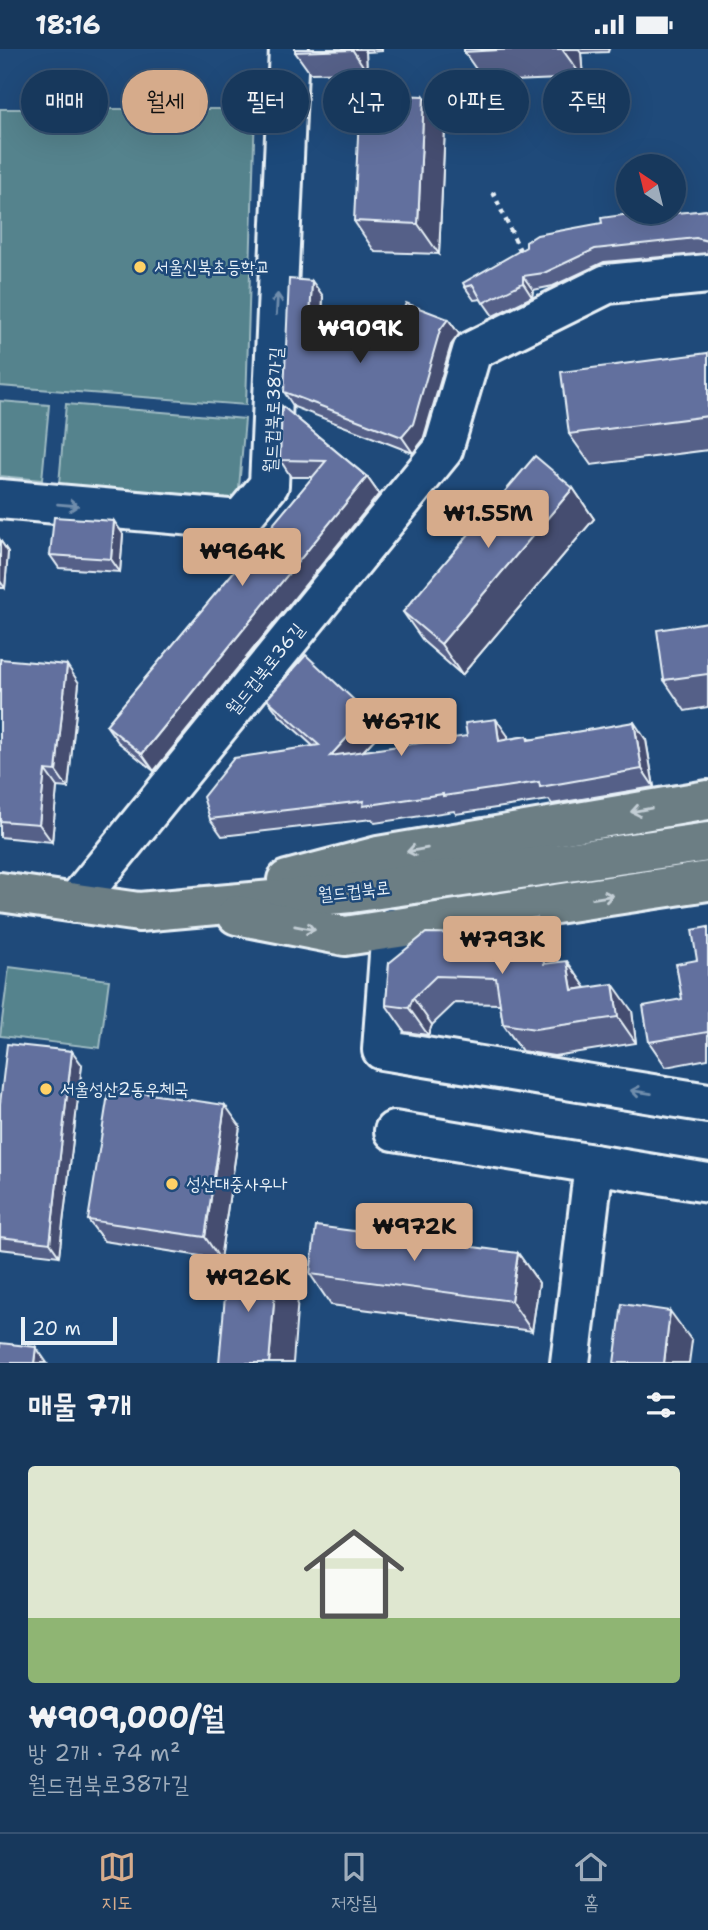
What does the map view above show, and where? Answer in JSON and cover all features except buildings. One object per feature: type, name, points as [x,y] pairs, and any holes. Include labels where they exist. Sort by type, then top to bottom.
[{"type":"main road","points":[[190,905],[378,856],[708,800]]},
{"type":"main road","name":"월드컵북로","points":[[0,892],[139,912],[190,905],[351,893],[708,842]]},
{"type":"main road","points":[[190,905],[345,936],[708,881]]},
{"type":"street","name":"월드컵북로38가길","points":[[0,499],[240,520],[269,485],[289,49]]},
{"type":"street","name":"월드컵북로36길","points":[[75,903],[443,450],[472,351],[607,284],[708,274]]},
{"type":"street","points":[[391,928],[382,1050],[708,1104]]},
{"type":"street","points":[[394,1131],[708,1183]]},
{"type":"street","points":[[570,1363],[594,1164]]},
{"type":"path","points":[[493,192],[527,264]]},
{"type":"green space","points":[[0,109],[21,109],[21,133],[108,133],[108,109],[122,109],[122,133],[208,133],[208,109],[222,109],[222,133],[254,133],[246,405],[0,386]]},
{"type":"green space","points":[[0,401],[49,405],[42,480],[0,476]]},
{"type":"green space","points":[[66,404],[245,419],[238,499],[59,484]]},
{"type":"green space","points":[[9,967],[109,980],[100,1048],[0,1036]]},
{"type":"place","name":"서울신북초등학교","points":[[140,267]]},
{"type":"place","name":"서울성산2동우체국","points":[[46,1089]]},
{"type":"place","name":"성산대중사우나","points":[[172,1184]]}]
